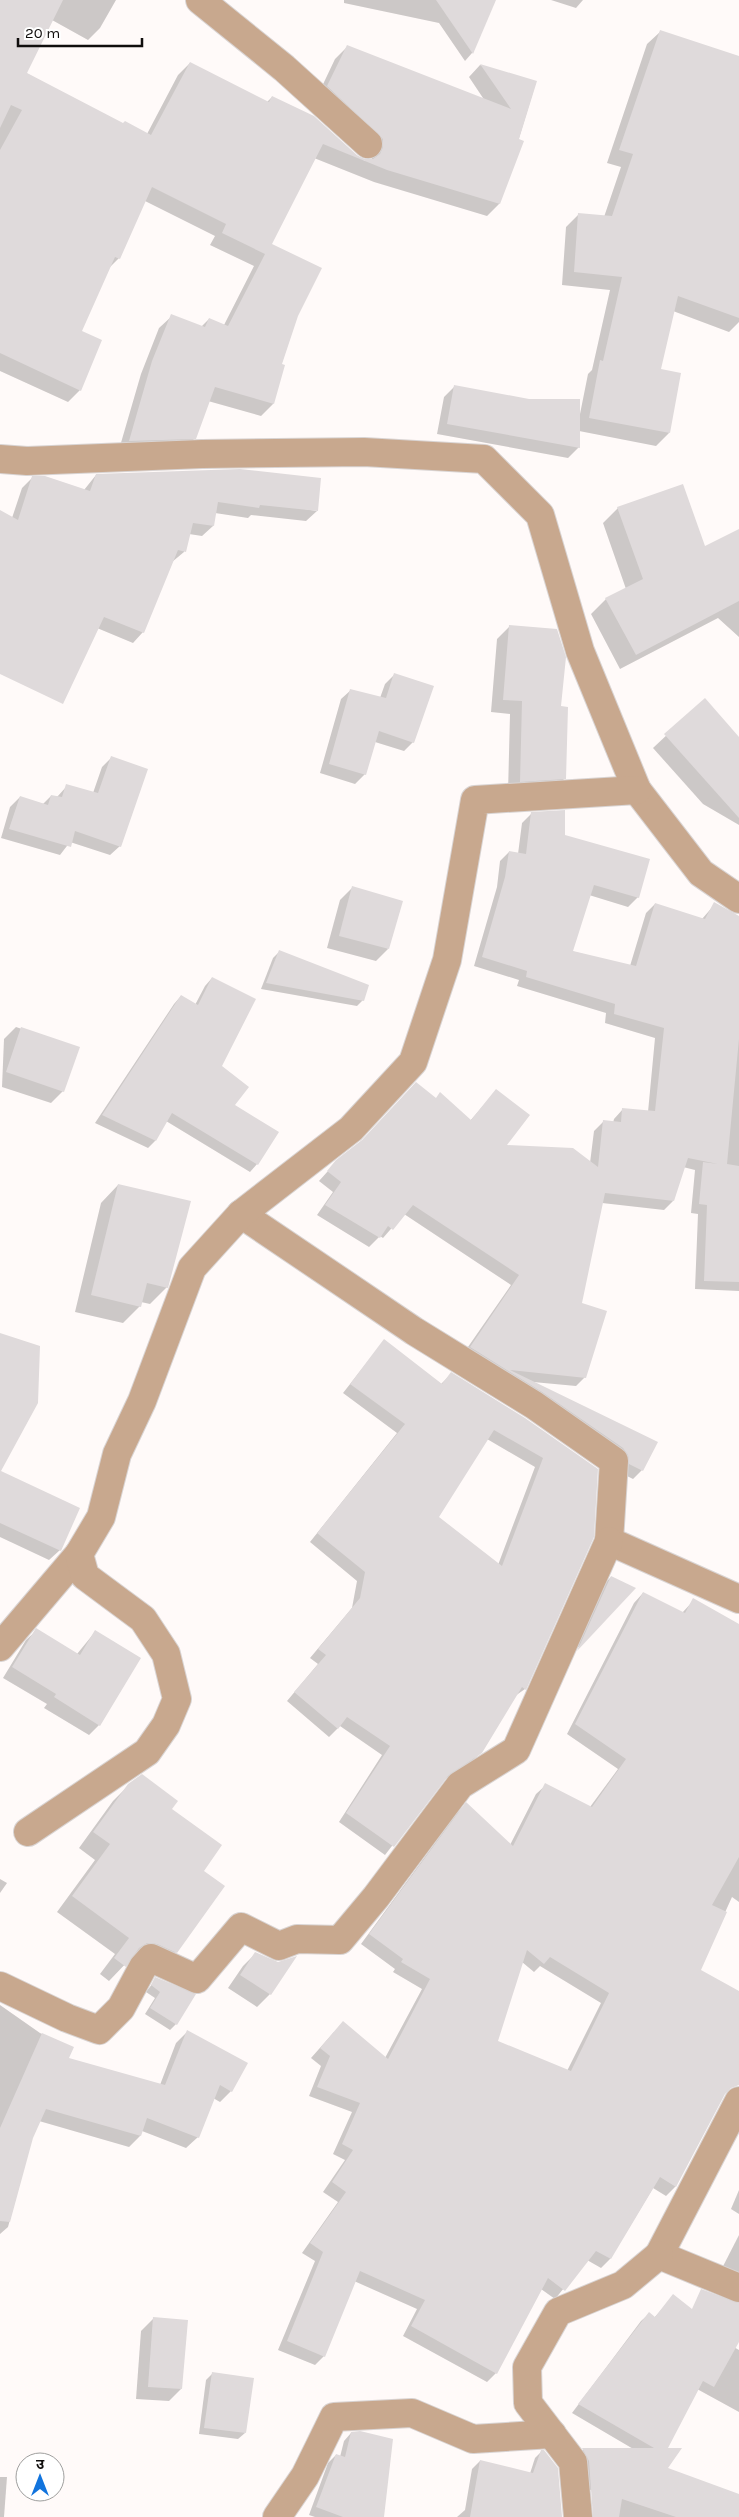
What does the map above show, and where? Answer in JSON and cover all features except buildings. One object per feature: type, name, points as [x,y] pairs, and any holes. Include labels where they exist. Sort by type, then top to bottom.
[{"type":"street","points":[[200,0],[284,68],[368,144]]},
{"type":"street","points":[[0,459],[27,461],[202,454],[364,452],[484,459],[540,515],[580,651],[637,790],[701,873],[739,899]]},
{"type":"street","points":[[0,1647],[79,1554],[101,1517],[117,1454],[142,1401],[192,1268],[241,1214],[352,1129],[413,1062],[447,960],[475,800],[637,790]]},
{"type":"street","points":[[0,1986],[67,2018],[99,2030],[121,2008],[143,1967],[151,1958],[197,1980],[241,1927],[279,1946],[297,1939],[340,1940],[376,1897],[460,1785],[516,1750],[610,1541],[614,1461],[534,1405],[414,1331],[241,1214]]},
{"type":"street","points":[[610,1541],[739,1599]]},
{"type":"street","points":[[28,1832],[147,1752],[166,1725],[177,1699],[166,1654],[143,1619],[85,1576],[79,1554]]},
{"type":"street","points":[[578,2517],[573,2462],[528,2403],[527,2367],[558,2312],[622,2285],[659,2255],[739,2101]]},
{"type":"street","points":[[659,2255],[739,2288]]},
{"type":"street","points":[[277,2517],[306,2476],[334,2417],[412,2413],[473,2439],[552,2434]]}]
